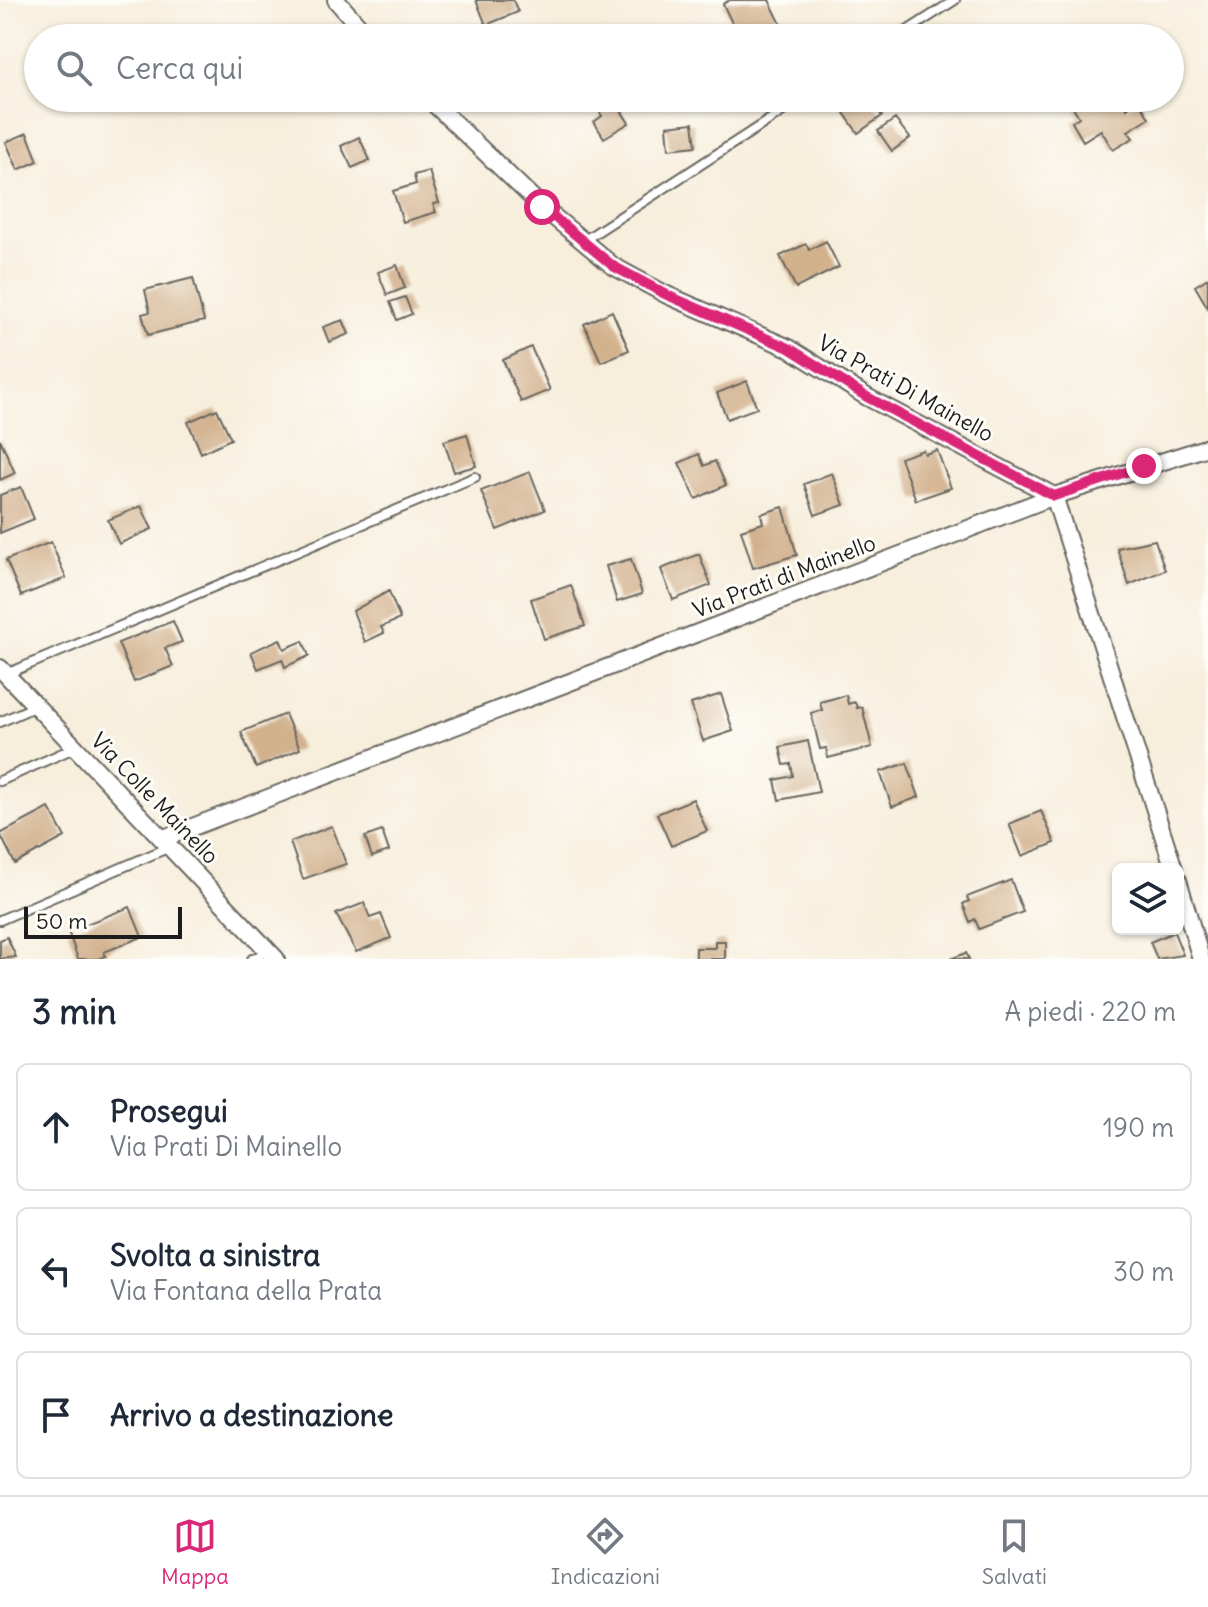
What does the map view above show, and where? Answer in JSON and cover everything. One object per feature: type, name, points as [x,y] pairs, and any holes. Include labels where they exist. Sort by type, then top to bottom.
[{"type":"street","points":[[336,0],[357,24]]},
{"type":"street","name":"Via Prati Di Mainello","points":[[443,112],[542,207],[613,266],[667,295],[789,348],[867,397],[1054,496]]},
{"type":"street","name":"Via Prati di Mainello","points":[[168,842],[1054,496],[1208,447]]},
{"type":"street","points":[[1054,496],[1172,863]]},
{"type":"street","name":"Via Colle Mainello","points":[[2,673],[168,842],[273,955]]},
{"type":"street","points":[[1184,901],[1201,959]]},
{"type":"lane","points":[[918,24],[955,0]]},
{"type":"lane","points":[[583,241],[781,112]]},
{"type":"lane","points":[[2,673],[475,477]]},
{"type":"lane","points":[[0,722],[36,706]]},
{"type":"lane","points":[[0,781],[76,747]]},
{"type":"lane","points":[[0,920],[168,842]]},
{"type":"lane","points":[[252,959],[273,955]]},
{"type":"building","points":[[476,0],[513,0],[518,12],[486,24]]},
{"type":"building","points":[[730,0],[769,0],[781,24],[732,24],[723,4]]},
{"type":"building","points":[[600,112],[622,112],[629,123],[604,138],[594,122],[602,116]]},
{"type":"building","points":[[843,112],[879,112],[882,116],[858,133]]},
{"type":"building","points":[[1076,112],[1145,112],[1149,118],[1128,131],[1133,138],[1113,150],[1101,130],[1083,141],[1072,122],[1079,117]]},
{"type":"building","points":[[895,119],[910,138],[892,151],[878,131]]},
{"type":"building","points":[[693,123],[696,146],[669,149],[667,126]]},
{"type":"building","points":[[27,133],[38,161],[18,170],[6,142]]},
{"type":"building","points":[[359,137],[370,160],[352,168],[341,146]]},
{"type":"building","points":[[429,171],[439,203],[433,204],[436,212],[403,222],[393,191],[416,184],[414,175]]},
{"type":"building","points":[[826,241],[839,267],[796,288],[780,256],[806,244],[809,250]]},
{"type":"building","points":[[397,265],[405,288],[387,295],[378,272]]},
{"type":"building","points":[[193,278],[204,321],[148,335],[142,314],[150,312],[145,290]]},
{"type":"building","points":[[1208,278],[1208,308],[1195,286]]},
{"type":"building","points":[[405,297],[412,314],[397,320],[390,302]]},
{"type":"building","points":[[612,311],[629,350],[601,362],[584,324]]},
{"type":"building","points":[[343,320],[349,334],[329,342],[323,327]]},
{"type":"building","points":[[531,347],[550,390],[521,402],[503,360]]},
{"type":"building","points":[[747,381],[757,408],[727,419],[717,393]]},
{"type":"building","points":[[217,409],[231,439],[201,453],[188,422]]},
{"type":"building","points":[[467,434],[476,466],[454,472],[444,441]]},
{"type":"building","points":[[0,439],[15,473],[0,480]]},
{"type":"building","points":[[923,450],[925,454],[937,450],[951,488],[916,500],[900,458]]},
{"type":"building","points":[[699,454],[704,466],[715,461],[726,485],[696,499],[679,463]]},
{"type":"building","points":[[530,472],[545,510],[497,530],[481,491]]},
{"type":"building","points":[[832,473],[844,505],[815,515],[804,484]]},
{"type":"building","points":[[21,487],[34,519],[0,533],[0,495]]},
{"type":"building","points":[[141,506],[152,529],[119,544],[108,520]]},
{"type":"building","points":[[783,507],[797,555],[753,568],[741,530],[763,523],[761,514]]},
{"type":"building","points":[[1155,540],[1165,570],[1129,585],[1117,548]]},
{"type":"building","points":[[51,542],[66,578],[21,596],[6,560]]},
{"type":"building","points":[[699,554],[711,585],[673,600],[661,569]]},
{"type":"building","points":[[631,559],[642,594],[617,602],[606,566]]},
{"type":"building","points":[[571,585],[585,626],[544,639],[531,599]]},
{"type":"building","points":[[389,591],[400,619],[381,627],[384,633],[365,642],[353,611]]},
{"type":"building","points":[[173,621],[182,642],[165,648],[173,666],[134,682],[118,643]]},
{"type":"building","points":[[280,639],[284,649],[303,641],[309,656],[285,667],[282,659],[258,669],[251,652]]},
{"type":"building","points":[[721,694],[733,731],[703,741],[691,704]]},
{"type":"building","points":[[846,695],[848,704],[855,702],[857,708],[862,707],[872,747],[828,758],[826,748],[820,749],[811,713],[822,710],[820,702]]},
{"type":"building","points":[[285,714],[300,749],[256,768],[241,732]]},
{"type":"building","points":[[808,741],[819,792],[779,800],[775,780],[793,776],[791,764],[784,765],[780,747]]},
{"type":"building","points":[[907,763],[919,797],[892,807],[880,772]]},
{"type":"building","points":[[693,799],[707,831],[671,846],[657,814]]},
{"type":"building","points":[[49,808],[65,837],[15,864],[0,834]]},
{"type":"building","points":[[1041,811],[1055,843],[1022,856],[1009,824]]},
{"type":"building","points":[[332,826],[346,864],[303,879],[290,842]]},
{"type":"building","points":[[382,831],[389,851],[372,857],[365,837]]},
{"type":"building","points":[[1011,880],[1023,912],[979,929],[975,919],[970,922],[963,904],[969,901],[967,897]]},
{"type":"building","points":[[364,903],[370,918],[381,914],[391,938],[356,952],[336,914]]},
{"type":"building","points":[[130,907],[142,937],[104,952],[106,956],[98,959],[78,959],[68,931]]},
{"type":"building","points":[[1175,935],[1183,955],[1157,959],[1150,942]]},
{"type":"building","points":[[7,937],[16,957],[0,959],[0,940]]},
{"type":"building","points":[[715,941],[725,941],[725,959],[696,959],[696,948],[715,948]]},
{"type":"building","points":[[966,953],[969,959],[950,959]]},
{"type":"route","points":[[542,207],[613,266],[667,295],[726,318],[789,348],[867,397],[986,457],[1054,496],[1144,466]]}]
